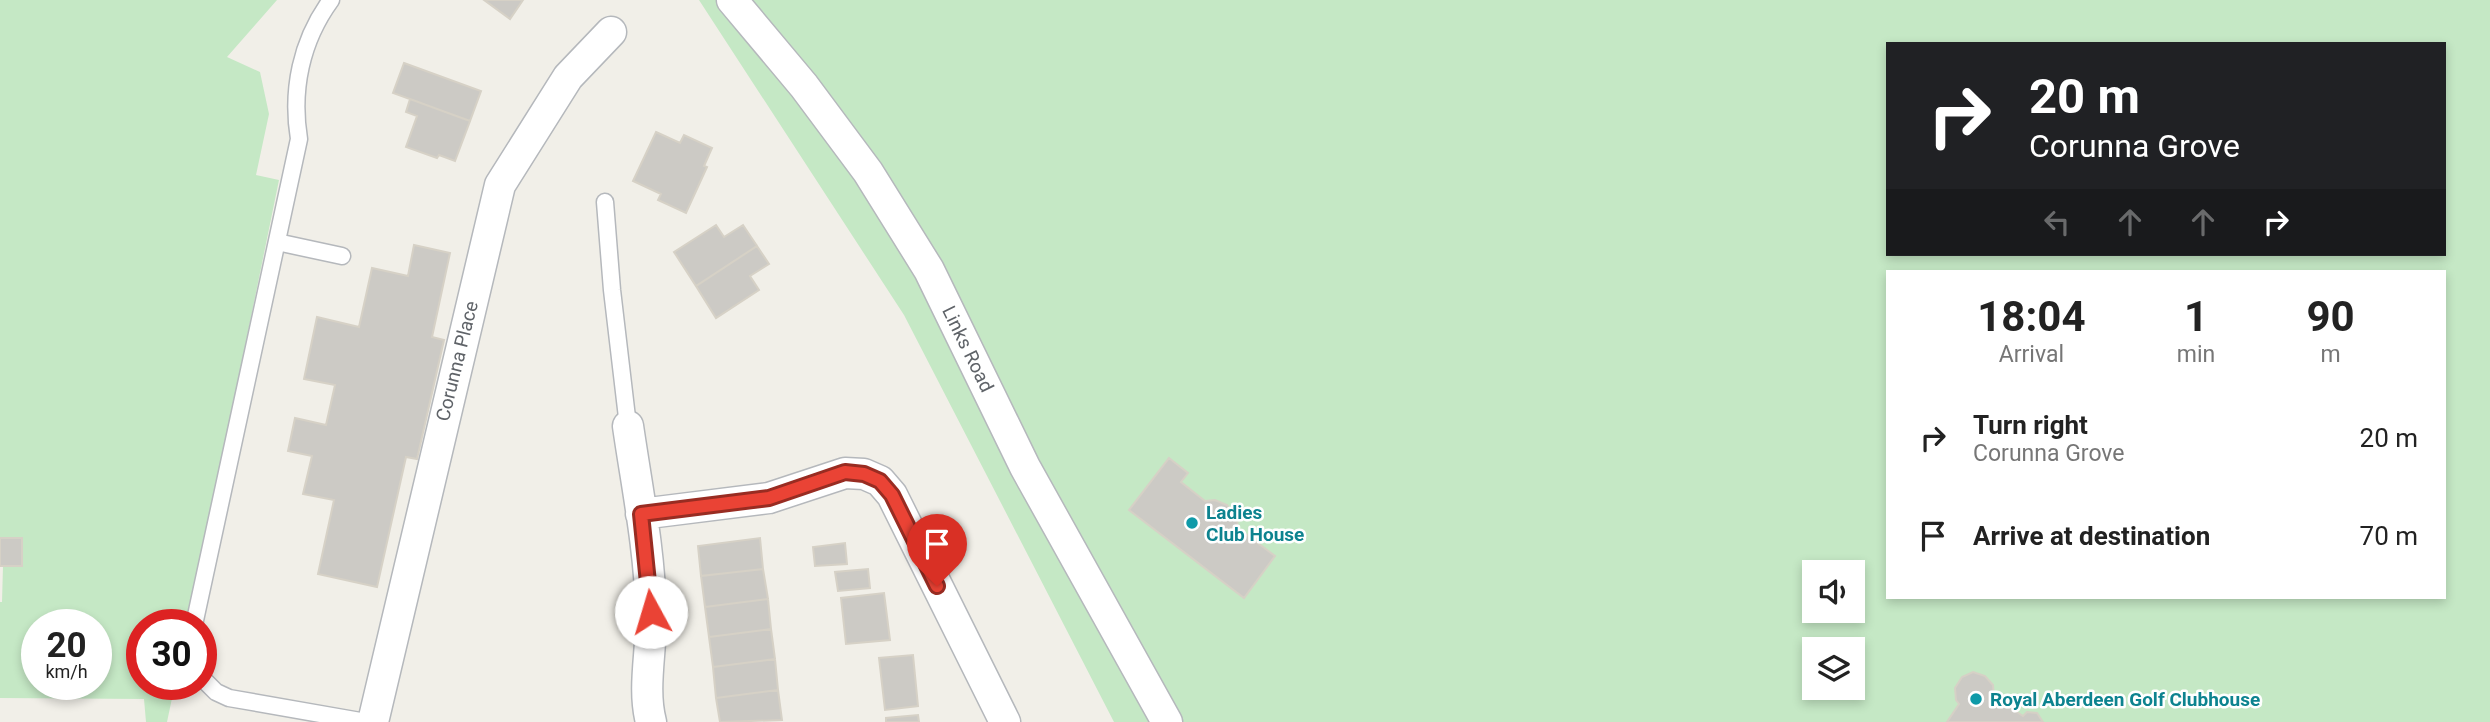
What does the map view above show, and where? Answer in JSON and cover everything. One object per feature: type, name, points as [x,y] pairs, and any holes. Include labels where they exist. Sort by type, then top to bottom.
[{"type":"street","name":"Links Road","points":[[732,0],[804,86],[868,172],[929,270],[1026,467],[1167,722]]},
{"type":"street","name":"Corunna Place","points":[[373,722],[500,185],[568,77],[611,32]]},
{"type":"street","points":[[628,426],[641,514],[651,612],[651,657],[646,703],[651,722]]},
{"type":"street","points":[[641,514],[769,498],[845,472],[864,474],[880,481],[892,495],[1005,722]]},
{"type":"lane","points":[[197,609],[299,139],[295,98],[299,70],[322,12],[331,0]]},
{"type":"lane","points":[[606,202],[612,290],[628,426]]},
{"type":"lane","points":[[277,242],[342,256]]},
{"type":"lane","points":[[217,692],[229,698],[366,722]]},
{"type":"green space","points":[[0,0],[277,0],[227,57],[260,72],[269,114],[256,175],[279,180],[191,609],[126,609],[126,699],[112,699],[112,609],[21,609],[21,698],[0,698],[0,602],[3,566],[22,565],[22,539],[0,538]]},
{"type":"green space","points":[[699,0],[2490,0],[2490,722],[1114,722],[904,315]]},
{"type":"green space","points":[[144,700],[172,700],[167,722],[146,722]]},
{"type":"building","points":[[484,0],[523,0],[510,19]]},
{"type":"building","points":[[404,63],[481,91],[470,121],[393,93]]},
{"type":"building","points":[[410,99],[470,121],[455,161],[406,147],[417,116],[406,112]]},
{"type":"building","points":[[656,132],[680,143],[684,135],[712,148],[704,166],[707,167],[686,213],[658,200],[661,194],[633,181]]},
{"type":"building","points":[[716,225],[724,237],[743,225],[757,246],[696,286],[674,252]]},
{"type":"building","points":[[414,245],[450,253],[432,337],[444,340],[417,459],[406,457],[377,587],[318,574],[334,500],[303,494],[312,456],[288,451],[295,418],[326,425],[335,385],[304,379],[317,317],[359,327],[372,268],[408,276]]},
{"type":"building","points":[[757,246],[769,264],[750,276],[759,290],[716,318],[696,286]]},
{"type":"building","name":"Ladies Club House","points":[[1169,458],[1188,473],[1181,482],[1205,501],[1215,500],[1227,505],[1237,518],[1238,528],[1275,556],[1244,598],[1129,510]]},
{"type":"building","points":[[0,538],[22,538],[22,566],[0,566]]},
{"type":"building","points":[[760,538],[763,569],[701,576],[698,546]]},
{"type":"building","points":[[845,543],[847,564],[815,566],[813,547]]},
{"type":"building","points":[[763,569],[768,599],[705,607],[701,576]]},
{"type":"building","points":[[868,569],[870,588],[838,591],[835,572]]},
{"type":"building","points":[[884,593],[890,640],[846,644],[841,598]]},
{"type":"building","points":[[768,599],[771,629],[709,637],[705,607]]},
{"type":"building","points":[[771,629],[775,659],[713,667],[709,637]]},
{"type":"building","points":[[913,655],[918,706],[885,710],[879,658]]},
{"type":"building","points":[[775,659],[778,690],[716,698],[713,667]]},
{"type":"building","name":"Royal Aberdeen Golf Clubhouse","points":[[1973,672],[1985,676],[1993,685],[1994,697],[2023,716],[2027,712],[2037,713],[2043,722],[1947,722],[1959,704],[1955,688],[1962,677]]},
{"type":"building","points":[[778,690],[782,720],[720,722],[716,698]]},
{"type":"building","points":[[918,715],[919,722],[886,722],[886,718]]},
{"type":"place","name":"Ladies Club House","points":[[1192,523]]},
{"type":"place","name":"Royal Aberdeen Golf Clubhouse","points":[[1976,699]]},
{"type":"route","points":[[651,612],[641,514],[769,498],[845,472],[864,474],[880,481],[892,495],[937,586]]}]
